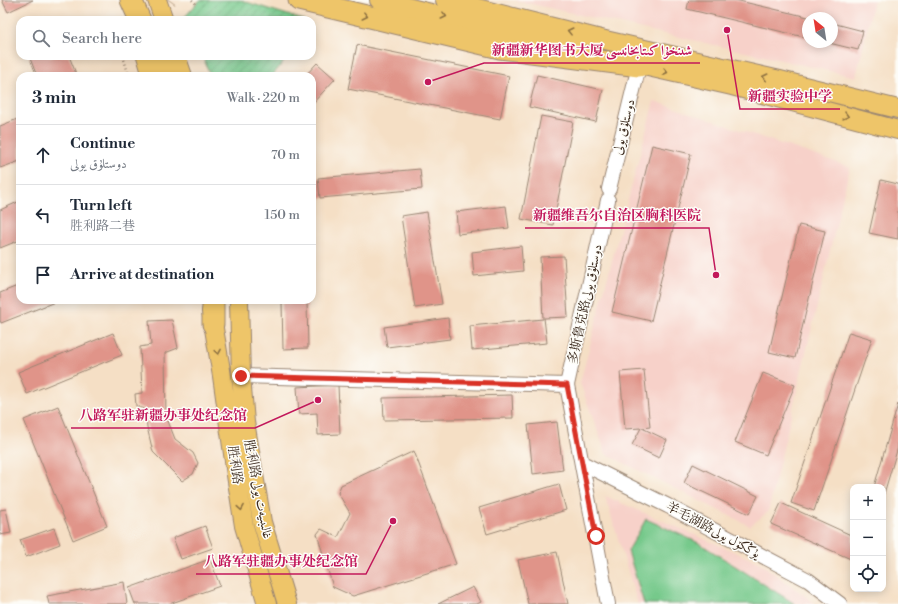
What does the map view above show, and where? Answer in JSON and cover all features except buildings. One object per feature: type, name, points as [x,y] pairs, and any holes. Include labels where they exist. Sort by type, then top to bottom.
[{"type":"highway","points":[[131,0],[138,16]]},
{"type":"highway","points":[[300,0],[500,48],[639,66]]},
{"type":"highway","points":[[158,60],[163,72]]},
{"type":"highway","points":[[213,304],[213,324]]},
{"type":"main road","points":[[123,0],[130,16]]},
{"type":"main road","points":[[157,0],[163,16]]},
{"type":"main road","points":[[379,0],[639,66],[732,86],[898,130]]},
{"type":"main road","points":[[445,0],[605,40],[898,109]]},
{"type":"main road","points":[[147,60],[151,72]]},
{"type":"main road","points":[[177,60],[182,72]]},
{"type":"main road","name":"胜利路","points":[[209,304],[222,376],[244,526],[266,604]]},
{"type":"main road","name":"胜利路 غالىبىيەت يولى","points":[[239,304],[241,376],[245,422],[262,522],[287,604]]},
{"type":"street","name":"دوستلۇق يولى","points":[[608,194],[639,66]]},
{"type":"street","name":"多斯鲁克路دوستلۇق يولى","points":[[567,385],[608,194]]},
{"type":"street","points":[[241,376],[567,385],[608,604]]},
{"type":"street","name":"羊毛湖路يۇڭكۆل يولى","points":[[582,463],[668,506],[808,580],[840,604]]},
{"type":"path","points":[[192,0],[196,4]]},
{"type":"path","points":[[124,60],[128,72]]},
{"type":"shaded area","points":[[514,0],[874,0],[856,77]]},
{"type":"shaded area","points":[[654,101],[850,167],[768,512],[750,526],[606,454],[580,383]]},
{"type":"shaded area","points":[[605,496],[760,563],[816,604],[638,604]]},
{"type":"green space","points":[[200,0],[240,0],[291,16],[186,16]]},
{"type":"green space","points":[[204,60],[285,60],[275,72],[209,72]]},
{"type":"green space","points":[[646,519],[699,543],[795,604],[644,604],[628,551]]},
{"type":"tunnel","points":[[158,16],[170,0]]},
{"type":"place","name":"新疆实验中学","points":[[727,30]]},
{"type":"place","name":"新疆新华图书大厦 شىنخۇا كىتابخانىسى","points":[[428,82]]},
{"type":"place","name":"新疆维吾尔自治区胸科医院","points":[[716,275]]},
{"type":"place","name":"八路军驻新疆办事处纪念馆","points":[[318,400]]},
{"type":"place","name":"八路军驻疆办事处纪念馆","points":[[393,521]]},
{"type":"route","points":[[241,376],[567,385],[596,536]]}]
